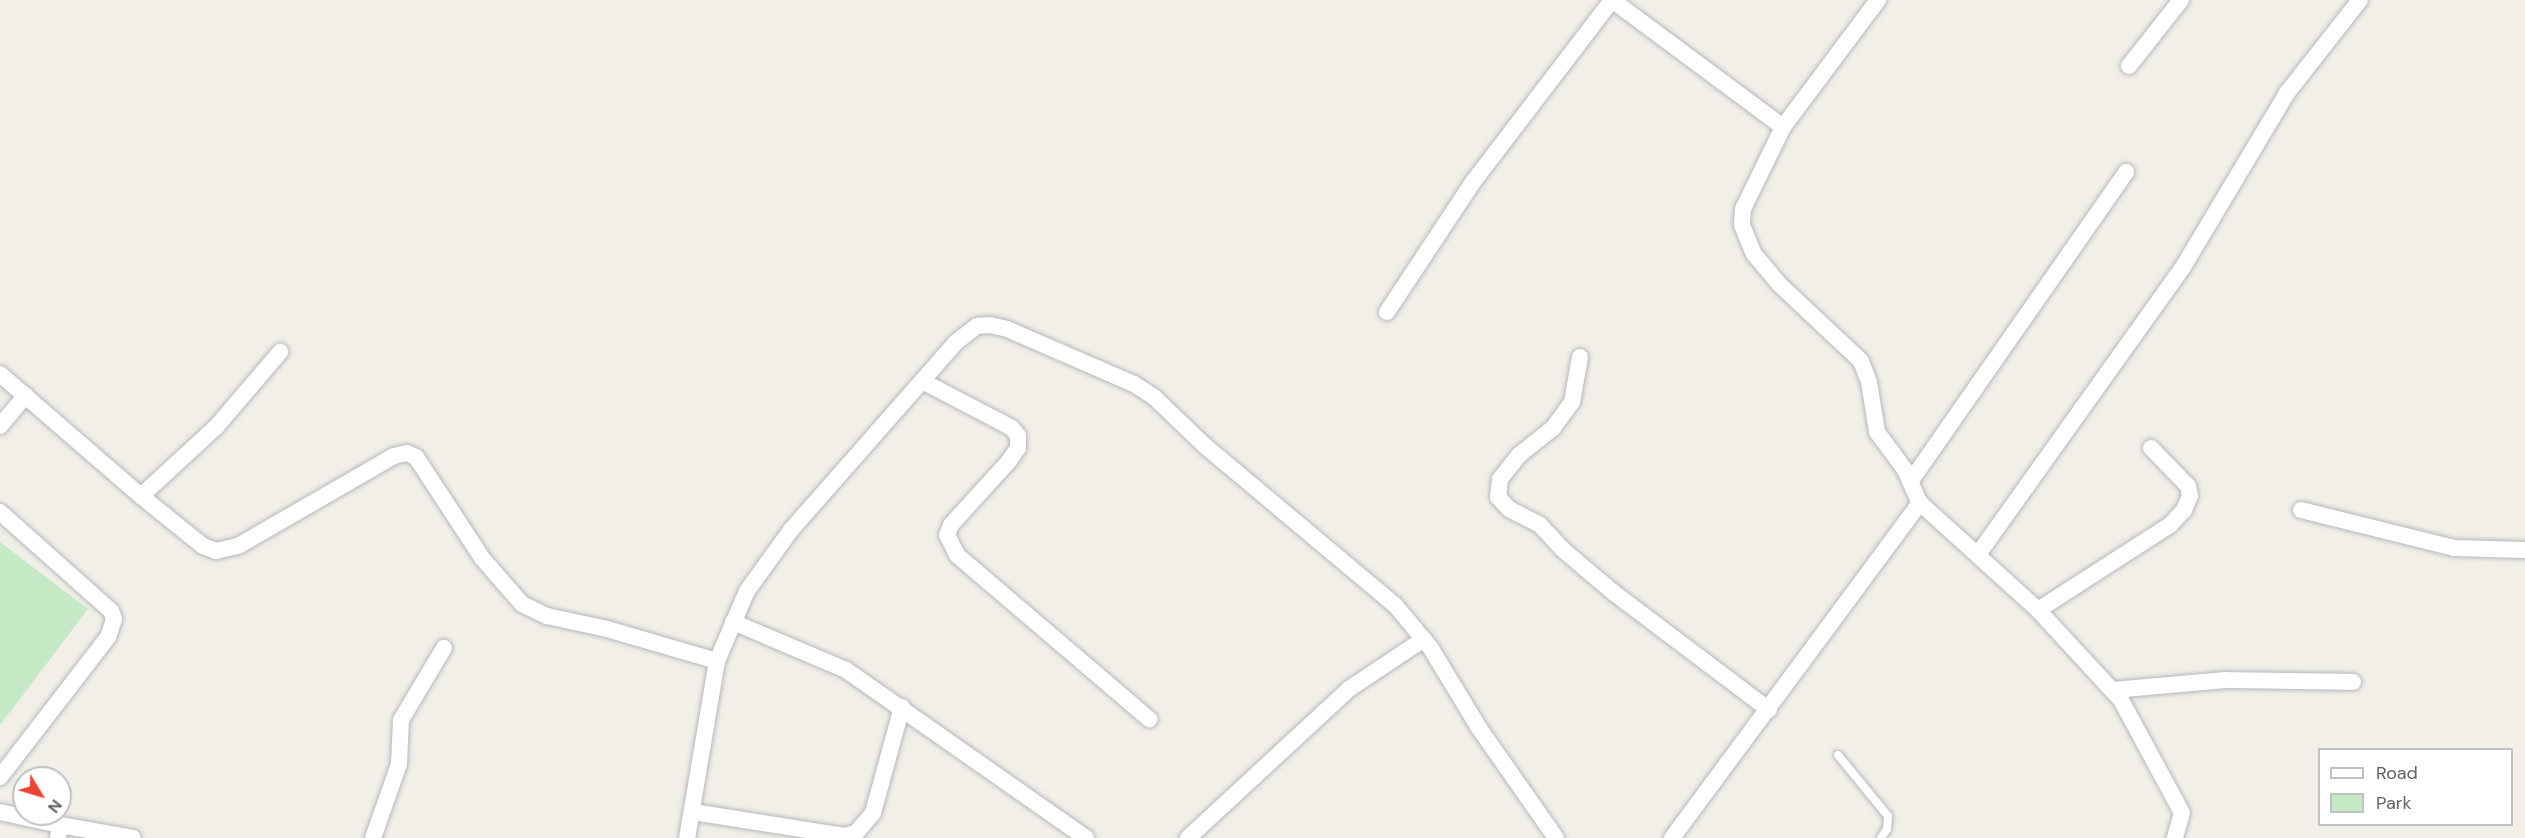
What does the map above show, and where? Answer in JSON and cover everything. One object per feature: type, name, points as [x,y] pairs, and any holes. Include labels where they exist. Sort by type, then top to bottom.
[{"type":"street","points":[[1387,312],[1473,182],[1612,0],[1783,127]]},
{"type":"street","points":[[1878,0],[1783,127],[1743,209],[1747,241],[1763,268],[1861,361],[1869,382],[1877,432],[1911,482],[1920,503],[1979,552],[2114,690],[2181,813],[2175,838]]},
{"type":"street","points":[[2129,66],[2181,0]]},
{"type":"street","points":[[1979,552],[2183,267],[2287,93],[2360,0]]},
{"type":"street","points":[[1911,482],[2126,172]]},
{"type":"street","points":[[687,838],[717,661],[747,591],[791,530],[968,332],[990,325],[1134,384],[1395,605],[1424,639],[1494,751],[1556,838]]},
{"type":"street","points":[[141,496],[216,427],[280,352]]},
{"type":"street","points":[[1580,357],[1572,402],[1553,428],[1520,455],[1500,479],[1498,497],[1509,509],[1540,525],[1562,549],[1614,593],[1769,710]]},
{"type":"street","points":[[0,374],[141,496],[203,546],[228,550],[394,456],[407,453],[424,465],[500,581],[533,612],[717,661]]},
{"type":"street","points":[[924,382],[1012,429],[1018,436],[1018,448],[1009,461],[951,525],[947,535],[957,555],[1149,719]]},
{"type":"street","points":[[0,426],[26,395]]},
{"type":"street","points":[[2038,610],[2170,525],[2184,510],[2190,496],[2188,486],[2151,448]]},
{"type":"street","points":[[1672,838],[1769,710],[1920,503]]},
{"type":"street","points":[[2301,510],[2454,548],[2525,549]]},
{"type":"street","points":[[0,512],[111,611],[114,619],[108,637],[0,777]]},
{"type":"street","points":[[733,622],[846,670],[902,707],[1086,838]]},
{"type":"street","points":[[1188,838],[1349,689],[1424,639]]},
{"type":"street","points":[[373,838],[399,764],[403,714],[444,648]]},
{"type":"street","points":[[2114,690],[2226,680],[2353,682]]},
{"type":"street","points":[[693,812],[844,836],[855,833],[873,813],[902,707]]},
{"type":"street","points":[[0,812],[59,831],[133,838]]},
{"type":"lane","points":[[1838,755],[1888,816],[1887,829],[1881,838]]},
{"type":"green space","points":[[0,542],[88,609],[0,725]]}]
